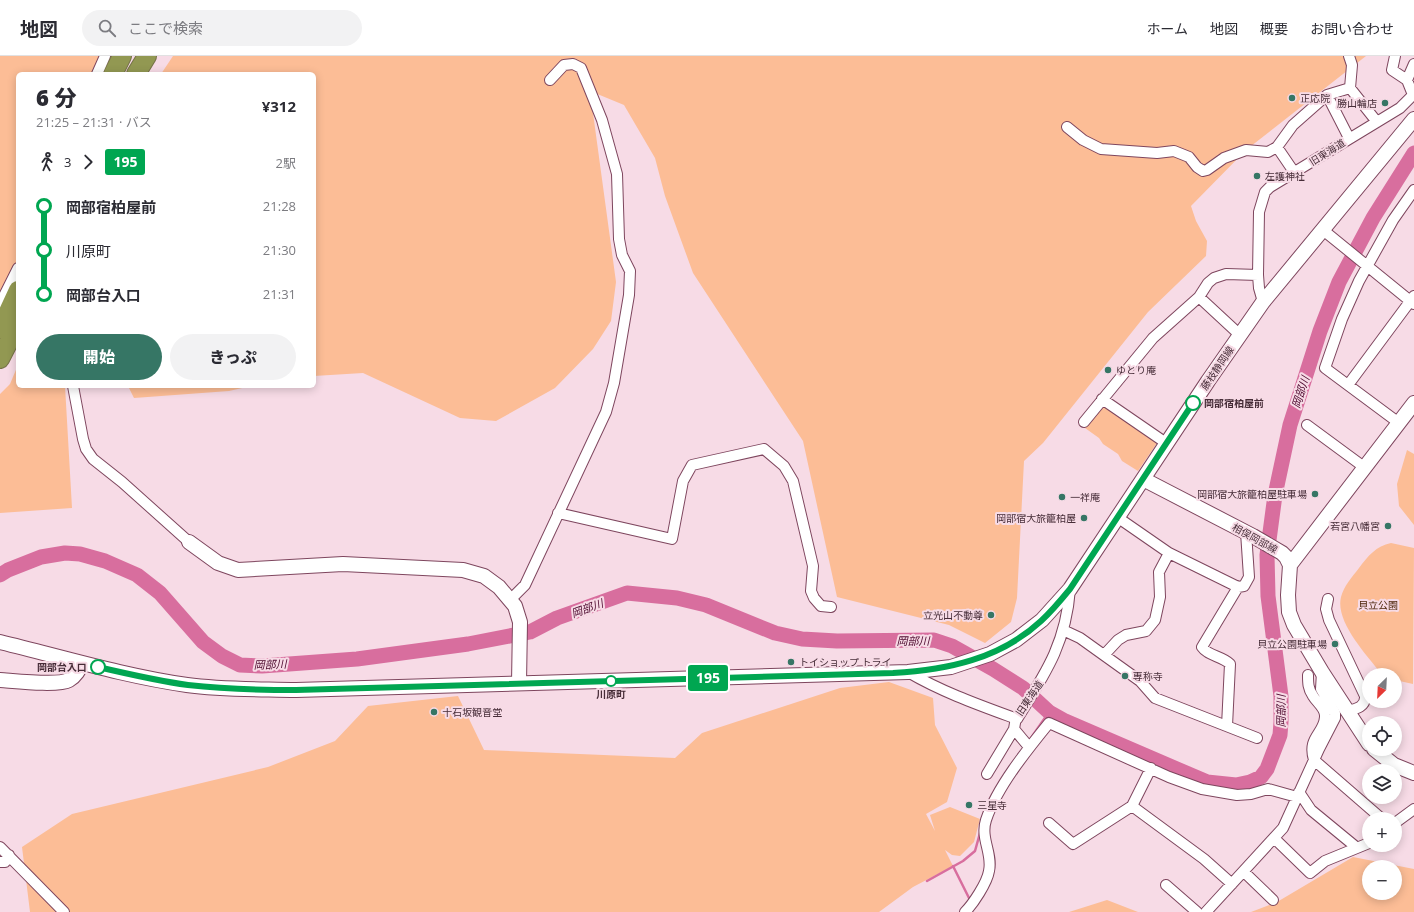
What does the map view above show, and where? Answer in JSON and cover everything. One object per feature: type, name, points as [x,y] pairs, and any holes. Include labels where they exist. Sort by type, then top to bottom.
[{"type":"highway","points":[[114,72],[122,56]]},
{"type":"highway","points":[[137,72],[147,56]]},
{"type":"highway","points":[[0,329],[16,294]]},
{"type":"highway","points":[[0,359],[16,328]]},
{"type":"main road","name":"藤枝静岡線","points":[[0,642],[144,678],[181,684],[242,689],[331,690],[908,672],[961,664],[990,654],[1030,630],[1042,620],[1070,589],[1166,443],[1263,302],[1414,119]]},
{"type":"main road","points":[[1362,734],[1322,672],[1294,625],[1289,612],[1288,594],[1290,565],[1414,403]]},
{"type":"main road","name":"相俣岡部線","points":[[1143,479],[1251,535],[1282,553],[1290,565]]},
{"type":"main road","points":[[190,542],[218,563],[238,570],[343,564],[463,570],[484,576],[511,599],[520,622],[519,683]]},
{"type":"main road","points":[[0,680],[54,683],[67,681],[74,676],[82,663]]},
{"type":"main road","points":[[1383,756],[1394,765],[1414,773]]},
{"type":"street","points":[[98,72],[105,56]]},
{"type":"street","points":[[1349,56],[1352,65],[1350,88],[1376,122]]},
{"type":"street","points":[[1395,56],[1392,70],[1407,80],[1414,64]]},
{"type":"street","points":[[511,599],[525,585],[606,412],[614,384],[629,295],[630,271],[622,254],[619,239],[617,174],[602,120],[581,68],[573,64],[564,65],[550,80]]},
{"type":"street","name":"旧東海道","points":[[1263,302],[1259,288],[1258,275],[1260,204],[1265,192],[1270,187],[1294,172],[1400,108],[1413,95],[1407,80]]},
{"type":"street","points":[[1067,127],[1083,140],[1101,150],[1157,153],[1174,151],[1189,157],[1197,167],[1203,171],[1207,170],[1224,158],[1246,150],[1268,152],[1277,147],[1293,125],[1328,95],[1350,88]]},
{"type":"street","points":[[1328,95],[1349,138]]},
{"type":"street","points":[[1277,147],[1294,172]]},
{"type":"street","points":[[1399,423],[1325,368],[1342,319],[1359,281],[1368,268],[1393,220],[1414,190]]},
{"type":"street","points":[[1323,230],[1368,268],[1413,300],[1348,385]]},
{"type":"street","points":[[0,304],[16,272]]},
{"type":"street","points":[[1084,422],[1153,338],[1199,297],[1208,283],[1219,276],[1226,274],[1258,275]]},
{"type":"street","points":[[1199,297],[1240,335]]},
{"type":"street","points":[[73,388],[83,439],[86,449],[93,459],[122,482],[190,542]]},
{"type":"street","points":[[1102,399],[1166,443]]},
{"type":"street","points":[[1308,425],[1364,467]]},
{"type":"street","points":[[558,513],[672,539],[683,481],[692,465],[764,449],[784,466],[793,481],[813,566],[811,591],[814,598],[822,606],[831,607]]},
{"type":"street","points":[[1117,517],[1169,553],[1238,587],[1244,586],[1249,577],[1251,535]]},
{"type":"street","points":[[1104,655],[1118,640],[1126,635],[1146,631],[1150,627],[1159,608],[1159,572],[1169,553]]},
{"type":"street","points":[[1227,726],[1230,664],[1226,660],[1205,651],[1202,647],[1238,587]]},
{"type":"street","name":"旧東海道","points":[[908,672],[928,684],[1015,724],[1024,706],[1038,688],[1055,656],[1063,630],[1070,589]]},
{"type":"street","points":[[1328,599],[1326,609],[1329,620],[1365,696],[1362,706],[1347,711]]},
{"type":"street","points":[[1063,630],[1080,638],[1140,681],[1155,698],[1256,738]]},
{"type":"street","points":[[1206,912],[1275,839],[1283,828],[1335,718],[1335,713],[1321,689],[1322,672]]},
{"type":"street","points":[[1308,675],[1310,692],[1324,711],[1326,718],[1312,746],[1314,760],[1374,812]]},
{"type":"street","points":[[965,912],[974,908],[990,870],[984,838],[987,817],[1016,765],[1048,723],[1170,777],[1218,792],[1237,795],[1251,794],[1268,789],[1298,795],[1311,810],[1356,848]]},
{"type":"street","points":[[1015,724],[1022,739],[1029,747]]},
{"type":"street","points":[[987,774],[1015,724]]},
{"type":"street","points":[[1049,823],[1073,844],[1132,806],[1151,768]]},
{"type":"street","points":[[1132,806],[1204,859],[1232,884]]},
{"type":"street","points":[[1402,818],[1414,810]]},
{"type":"street","points":[[1275,839],[1310,873],[1325,861],[1362,846]]},
{"type":"street","points":[[0,847],[64,912]]},
{"type":"street","points":[[0,862],[5,862],[9,855]]},
{"type":"street","points":[[1244,872],[1273,900]]},
{"type":"street","points":[[1166,885],[1197,912]]},
{"type":"green space","points":[[0,56],[105,56],[93,72],[16,72],[16,269],[0,294]]},
{"type":"green space","points":[[173,56],[1366,56],[1246,150],[1191,206],[1196,221],[1207,241],[1206,256],[1148,312],[1043,443],[1024,461],[1017,598],[1011,622],[985,643],[949,625],[837,597],[803,441],[693,273],[665,196],[655,158],[624,105],[590,91],[616,282],[611,321],[593,349],[555,388],[496,421],[460,418],[363,373],[316,376],[316,72],[162,72]]},
{"type":"green space","points":[[16,370],[16,388],[65,388],[72,508],[0,513],[0,394],[10,384]]},
{"type":"green space","points":[[129,388],[242,388],[229,391],[134,398]]},
{"type":"green space","points":[[1101,404],[1157,443],[1138,471],[1122,461],[1118,454],[1103,444],[1099,438],[1085,428]]},
{"type":"green space","points":[[1407,450],[1414,454],[1414,525],[1399,506],[1397,484]]},
{"type":"green space","name":"貝立公園","points":[[1391,543],[1414,548],[1413,684],[1402,682],[1402,668],[1377,668],[1352,636],[1342,616],[1340,606],[1344,589],[1351,578],[1369,556],[1381,546]]},
{"type":"green space","points":[[889,682],[933,698],[935,725],[957,768],[947,802],[926,814],[935,831],[930,815],[950,807],[980,819],[974,842],[960,856],[952,855],[945,850],[953,866],[913,887],[879,912],[30,912],[22,847],[72,814],[268,767],[335,741],[368,706],[458,696],[484,750],[675,758],[702,733],[840,688]]},
{"type":"green space","points":[[1353,857],[1368,860],[1362,860],[1362,900],[1402,900],[1402,867],[1414,869],[1414,912],[1251,912],[1277,902]]},
{"type":"green space","points":[[1107,900],[1138,912],[1069,912]]},
{"type":"waterway","name":"岡部川","points":[[0,575],[8,570],[41,557],[65,553],[80,554],[105,561],[137,575],[160,593],[203,642],[222,656],[240,665],[262,666],[357,659],[468,644],[530,632],[557,618],[627,593],[677,598],[706,605],[775,633],[802,639],[837,641],[934,640],[952,646],[993,669],[1023,688],[1049,712],[1065,721],[1207,782],[1236,785],[1250,782],[1261,777],[1267,769],[1280,735],[1281,696],[1268,596],[1267,555],[1275,495],[1290,425],[1320,331],[1339,282],[1373,218],[1414,153]]},
{"type":"waterway","points":[[1031,738],[1049,712]]},
{"type":"waterway","points":[[927,881],[963,861],[975,851],[980,833]]},
{"type":"waterway","points":[[953,866],[970,900]]},
{"type":"bus line","name":"195","points":[[98,667],[144,678],[188,685],[242,689],[296,690],[893,673],[951,667],[997,651],[1030,630],[1049,613],[1070,589],[1193,403]]},
{"type":"place","name":"正応院","points":[[1292,98]]},
{"type":"place","name":"勝山輪店","points":[[1385,103]]},
{"type":"place","name":"左護神社","points":[[1257,176]]},
{"type":"place","name":"ゆとり庵","points":[[1108,370]]},
{"type":"place","name":"岡部宿柏屋前","points":[[1193,403]]},
{"type":"place","name":"岡部宿大旅籠柏屋駐車場","points":[[1315,494]]},
{"type":"place","name":"一祥庵","points":[[1062,497]]},
{"type":"place","name":"岡部宿大旅籠柏屋","points":[[1084,518]]},
{"type":"place","name":"若宮八幡宮","points":[[1388,526]]},
{"type":"place","name":"立光山不動尊","points":[[991,615]]},
{"type":"place","name":"貝立公園駐車場","points":[[1335,644]]},
{"type":"place","name":"トイショップ トライ","points":[[791,662]]},
{"type":"place","name":"岡部台入口","points":[[98,667]]},
{"type":"place","name":"専称寺","points":[[1125,676]]},
{"type":"place","name":"川原町","points":[[611,681]]},
{"type":"place","name":"十石坂観音堂","points":[[434,712]]},
{"type":"place","name":"三星寺","points":[[969,805]]}]
